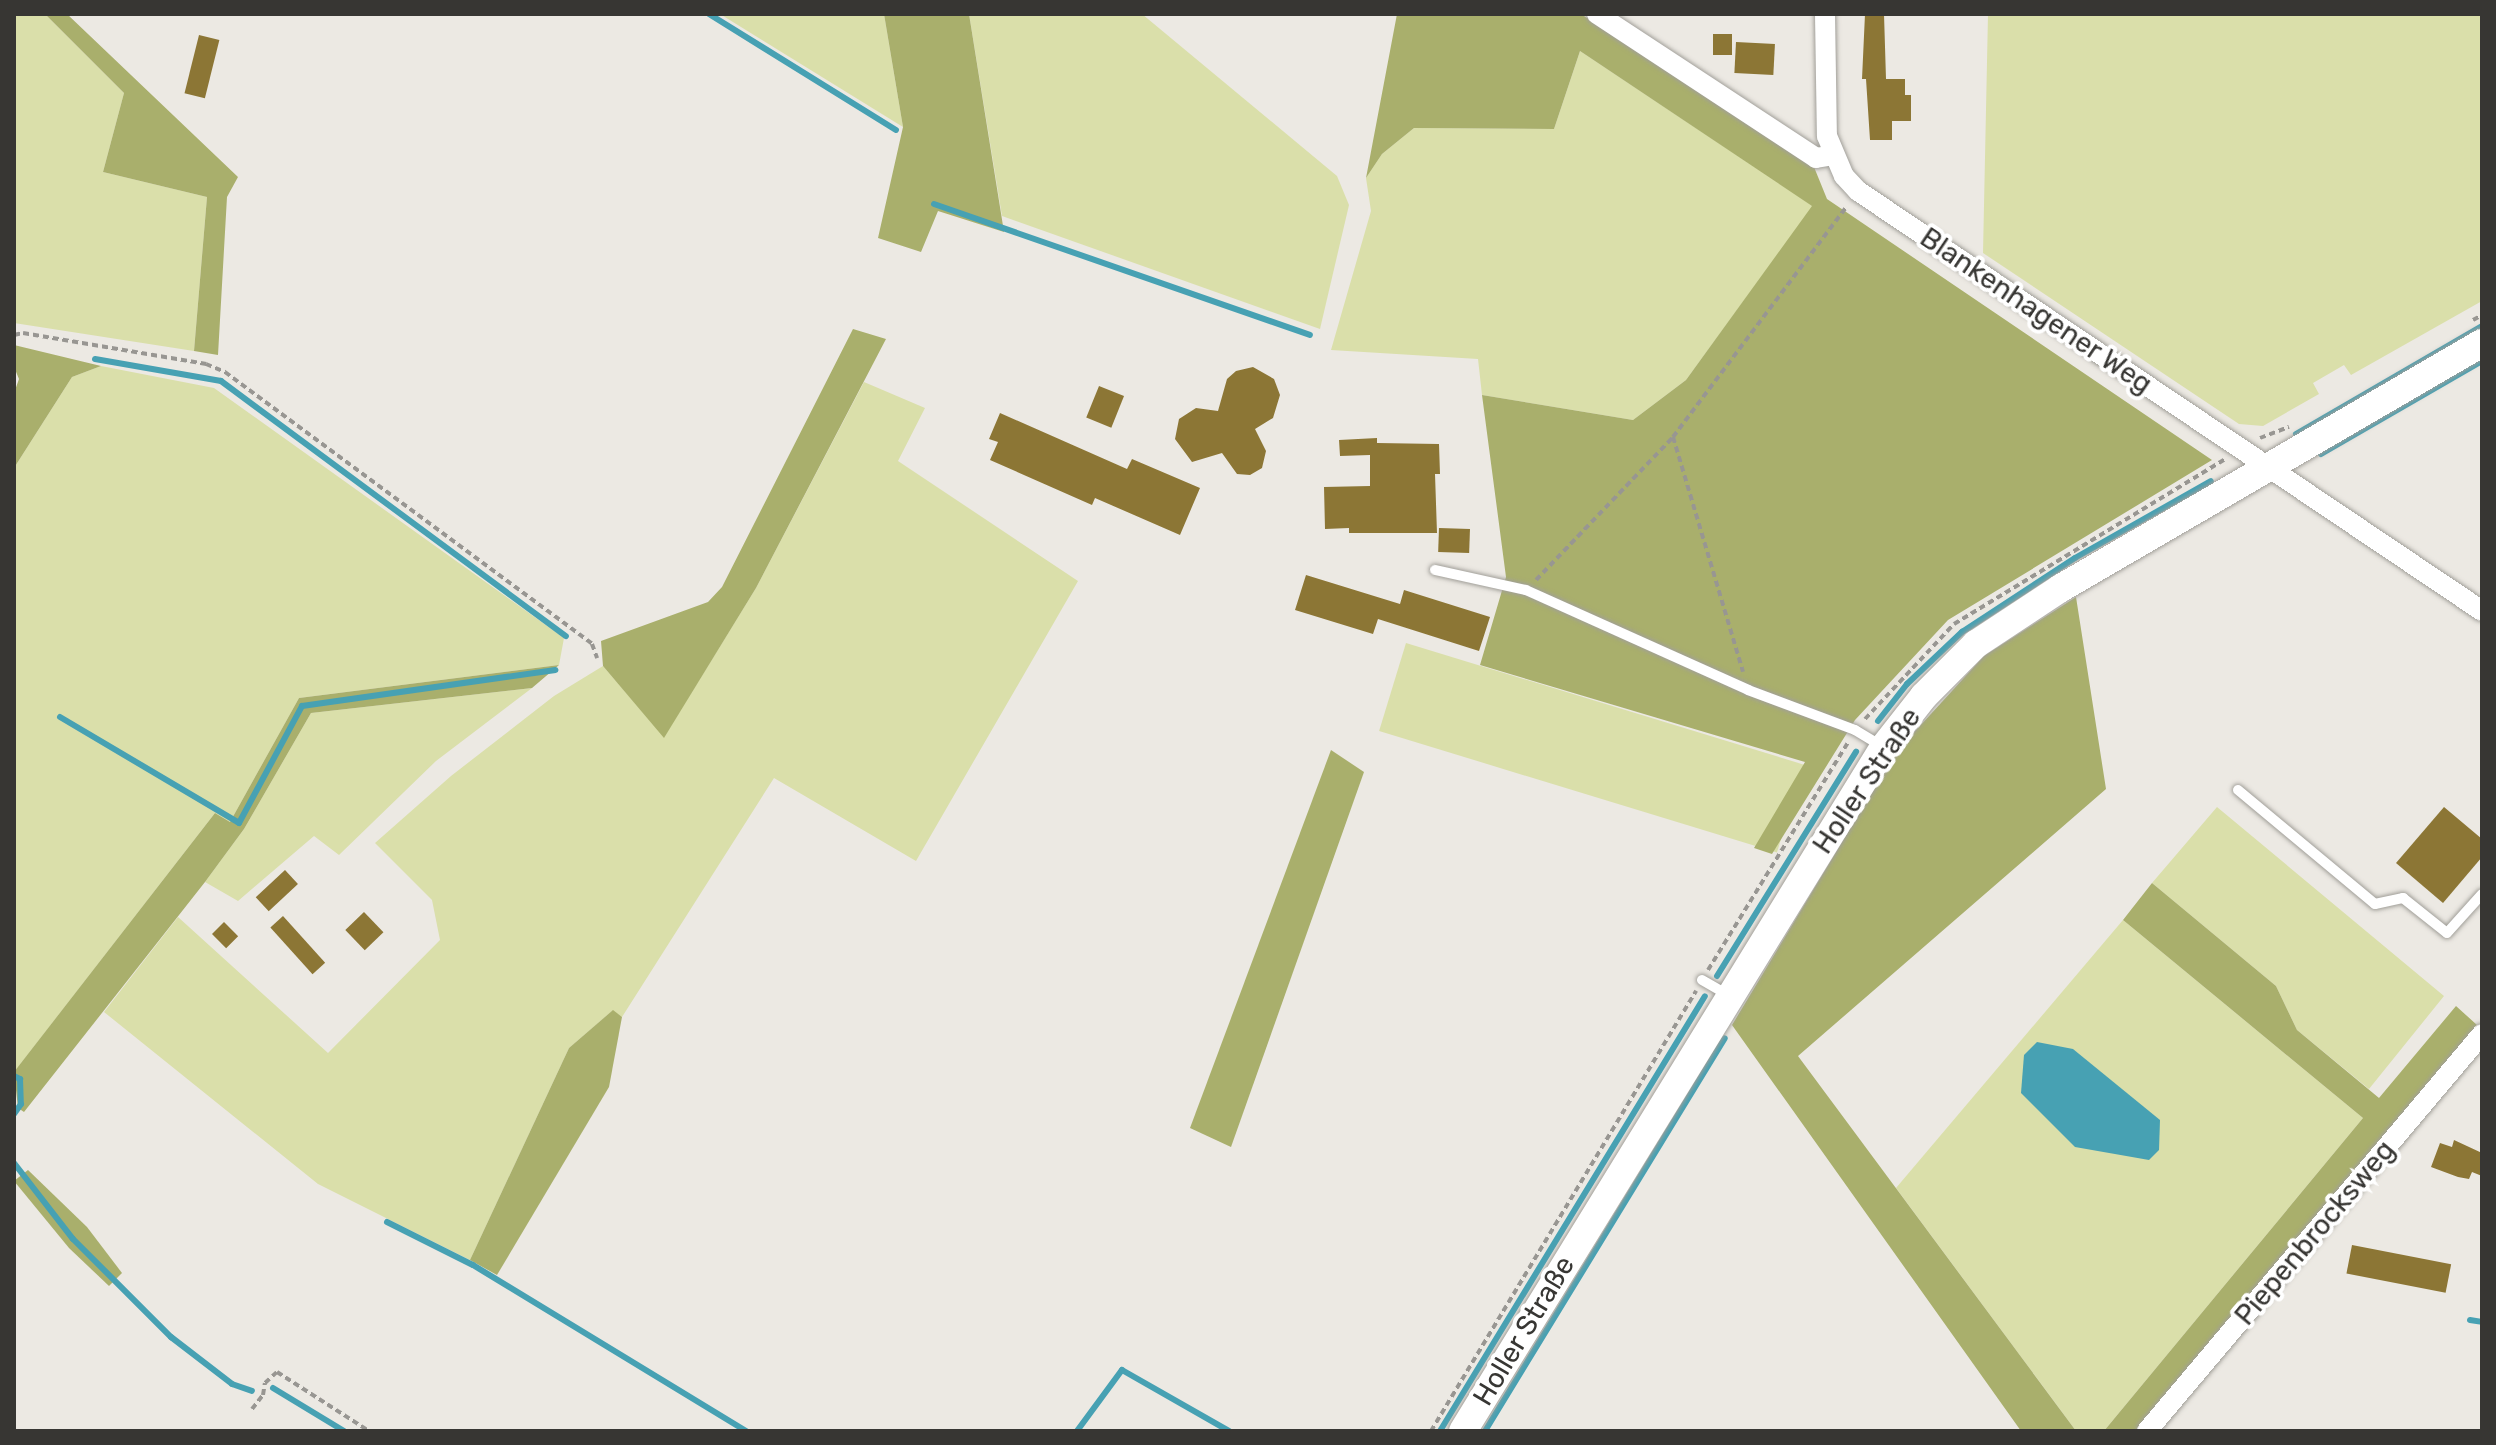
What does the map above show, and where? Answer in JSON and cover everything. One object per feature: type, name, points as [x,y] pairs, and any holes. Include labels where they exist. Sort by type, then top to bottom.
[{"type":"street","points":[[1597,14],[1816,158],[1833,155],[1825,111],[1825,14]]},
{"type":"street","name":"Blankenhagener Weg","points":[[1833,155],[1858,191],[2482,611]]},
{"type":"street","name":"Holler Straße","points":[[1463,1431],[1884,747],[1924,696],[1976,644],[2061,588],[2482,343]]},
{"type":"street","name":"Piepenbrocksweg","points":[[2147,1431],[2482,1034]]},
{"type":"lane","points":[[1435,570],[1526,590],[1748,690],[1855,730],[1884,747]]},
{"type":"lane","points":[[2238,790],[2375,904],[2403,898],[2447,933],[2482,894]]},
{"type":"lane","points":[[1702,980],[1729,996]]},
{"type":"path","points":[[1526,590],[1673,437],[1858,191]]},
{"type":"path","points":[[14,335],[23,333],[206,364],[225,372],[592,644],[597,658]]},
{"type":"path","points":[[1673,437],[1748,690]]},
{"type":"path","points":[[252,1409],[263,1395],[265,1383],[277,1372],[369,1431]]},
{"type":"green space","points":[[14,14],[45,14],[124,93],[103,172],[207,197],[194,351],[14,323]]},
{"type":"green space","points":[[45,14],[67,14],[238,177],[227,197],[218,355],[194,351],[207,197],[103,172],[124,93]]},
{"type":"green space","points":[[720,14],[884,14],[903,127]]},
{"type":"green space","points":[[884,14],[969,14],[1004,232],[938,211],[921,252],[878,238],[903,127]]},
{"type":"green space","points":[[969,14],[1142,14],[1337,176],[1349,205],[1320,329],[1002,216]]},
{"type":"green space","points":[[1397,14],[1581,14],[1814,167],[1827,199],[2212,460],[1948,620],[1855,720],[1772,854],[1754,848],[1805,762],[1480,665],[1506,577],[1482,395],[1633,420],[1686,380],[1812,206],[1580,51],[1554,129],[1414,128],[1382,154],[1366,178]]},
{"type":"green space","points":[[1988,14],[2482,14],[2482,301],[2351,375],[2344,365],[2313,383],[2319,394],[2263,426],[2239,424],[1983,253]]},
{"type":"green space","points":[[1580,51],[1813,206],[1686,380],[1633,420],[1482,395],[1478,359],[1331,350],[1371,211],[1366,178],[1382,154],[1414,128],[1554,129]]},
{"type":"green space","points":[[853,329],[886,339],[756,588],[664,738],[603,666],[601,641],[708,602],[722,587]]},
{"type":"green space","points":[[14,345],[101,366],[72,377],[14,468],[14,393],[19,379],[14,367]]},
{"type":"green space","points":[[101,366],[214,388],[564,638],[559,665],[299,698],[230,822],[215,813],[15,1071],[14,468],[72,377]]},
{"type":"green space","points":[[864,382],[925,408],[898,461],[1078,581],[916,861],[774,778],[622,1017],[612,1011],[569,1048],[470,1260],[318,1184],[104,1012],[178,917],[328,1053],[440,940],[432,900],[375,843],[451,776],[554,696],[603,666],[664,737],[756,588]]},
{"type":"green space","points":[[2076,597],[2106,789],[1798,1056],[2076,1431],[2021,1431],[1732,1025],[1897,751],[1984,656]]},
{"type":"green space","points":[[1406,643],[1804,765],[1777,853],[1379,731]]},
{"type":"green space","points":[[559,665],[532,688],[311,713],[244,829],[205,882],[24,1112],[18,1108],[14,1072],[215,813],[230,822],[299,698]]},
{"type":"green space","points":[[532,688],[436,761],[339,855],[314,836],[238,901],[205,882],[244,829],[311,713]]},
{"type":"green space","points":[[1331,750],[1364,772],[1231,1147],[1190,1128]]},
{"type":"green space","points":[[2217,807],[2444,996],[2369,1089],[2297,1030],[2276,986],[2152,883]]},
{"type":"green space","points":[[2152,883],[2276,986],[2297,1030],[2379,1098],[2456,1006],[2477,1025],[2135,1431],[2104,1431],[2363,1118],[2123,920]]},
{"type":"green space","points":[[2123,920],[2363,1118],[2104,1431],[2076,1431],[1896,1188]]},
{"type":"green space","points":[[613,1010],[622,1017],[609,1087],[497,1275],[470,1260],[569,1048]]},
{"type":"green space","points":[[28,1170],[87,1227],[122,1273],[109,1286],[69,1248],[14,1181]]},
{"type":"water","points":[[2037,1042],[2073,1049],[2160,1120],[2159,1150],[2149,1160],[2075,1147],[2021,1093],[2024,1055]]},
{"type":"building","points":[[1865,14],[1884,14],[1886,79],[1905,79],[1905,95],[1911,95],[1911,121],[1892,121],[1892,140],[1870,140],[1866,79],[1862,79]]},
{"type":"building","points":[[1713,34],[1732,34],[1732,55],[1713,55]]},
{"type":"building","points":[[199,35],[219,40],[205,98],[184,93]]},
{"type":"building","points":[[1736,42],[1775,44],[1773,75],[1734,73]]},
{"type":"building","points":[[1253,367],[1274,379],[1280,395],[1273,418],[1255,429],[1266,451],[1262,468],[1250,475],[1237,474],[1222,453],[1192,462],[1175,439],[1179,419],[1196,408],[1218,411],[1227,379],[1236,371]]},
{"type":"building","points":[[1099,386],[1124,396],[1111,428],[1086,418]]},
{"type":"building","points":[[1000,413],[1127,469],[1132,459],[1200,488],[1180,535],[1095,498],[1092,505],[990,460],[998,442],[989,439]]},
{"type":"building","points":[[1377,438],[1377,443],[1439,444],[1440,474],[1435,474],[1437,533],[1349,533],[1349,528],[1325,529],[1324,487],[1370,486],[1370,455],[1340,456],[1339,440]]},
{"type":"building","points":[[1439,528],[1470,529],[1469,553],[1438,552]]},
{"type":"building","points":[[1306,575],[1400,604],[1404,590],[1490,617],[1479,651],[1378,619],[1373,634],[1295,610]]},
{"type":"building","points":[[2444,807],[2482,839],[2482,857],[2443,903],[2396,863]]},
{"type":"building","points":[[285,870],[298,884],[269,911],[256,897]]},
{"type":"building","points":[[364,912],[383,932],[365,950],[345,930]]},
{"type":"building","points":[[283,916],[325,963],[313,974],[270,927]]},
{"type":"building","points":[[224,922],[238,936],[226,948],[212,934]]},
{"type":"building","points":[[2454,1140],[2482,1153],[2482,1176],[2472,1172],[2469,1179],[2431,1167],[2440,1143],[2452,1147]]},
{"type":"building","points":[[2352,1245],[2451,1264],[2446,1293],[2346,1273]]},
{"type":"waterway","points":[[709,14],[896,130]]},
{"type":"waterway","points":[[934,204],[1310,335]]},
{"type":"waterway","points":[[2296,434],[2482,326]]},
{"type":"waterway","points":[[95,359],[221,381],[566,636]]},
{"type":"waterway","points":[[2321,454],[2482,361]]},
{"type":"waterway","points":[[1878,721],[1907,684],[1962,632],[2075,558],[2211,481]]},
{"type":"waterway","points":[[60,717],[239,823],[302,706],[555,670]]},
{"type":"waterway","points":[[1717,976],[1856,752]]},
{"type":"waterway","points":[[1440,1431],[1705,996]]},
{"type":"waterway","points":[[1485,1431],[1725,1038]]},
{"type":"waterway","points":[[14,1076],[20,1079],[21,1104],[14,1114]]},
{"type":"waterway","points":[[14,1163],[73,1239],[171,1337],[232,1384],[252,1391]]},
{"type":"waterway","points":[[387,1222],[473,1265],[746,1431]]},
{"type":"waterway","points":[[2470,1320],[2482,1322]]},
{"type":"waterway","points":[[1077,1431],[1122,1370],[1229,1431]]},
{"type":"waterway","points":[[273,1388],[344,1431]]}]
